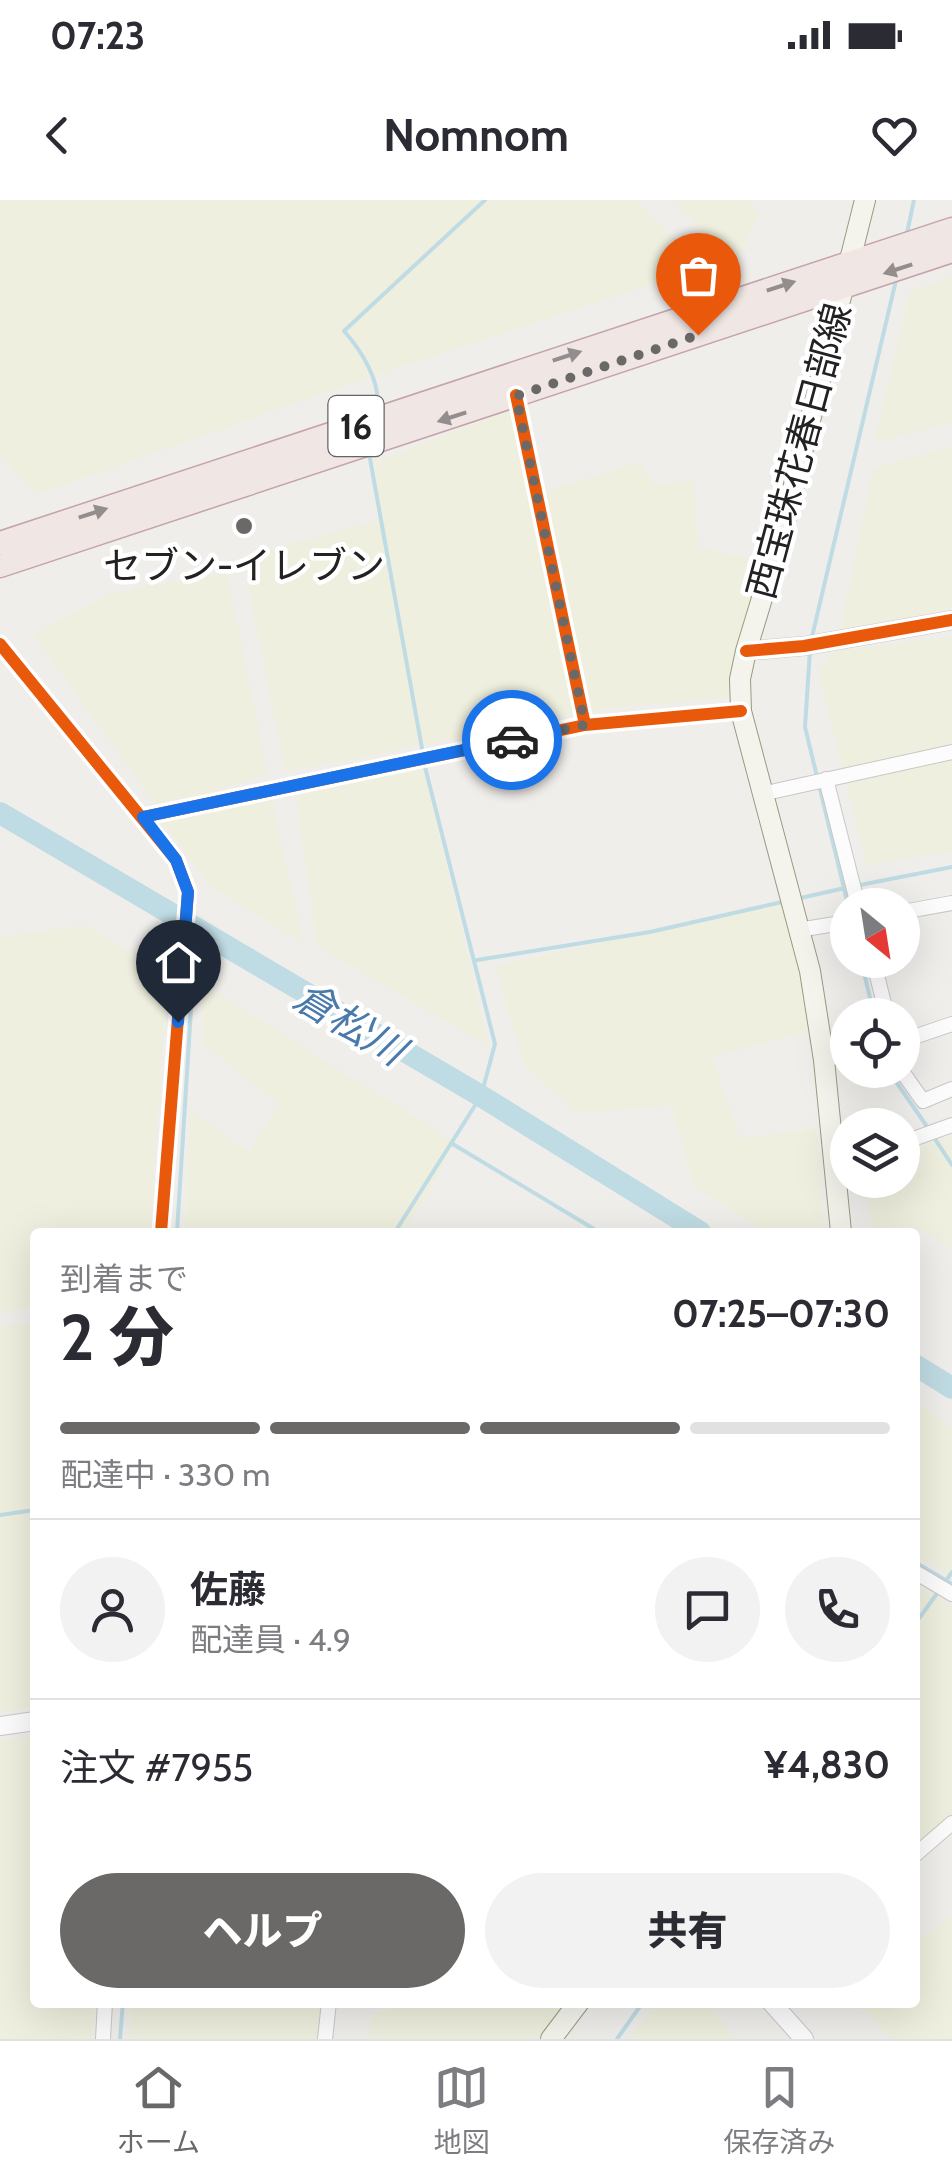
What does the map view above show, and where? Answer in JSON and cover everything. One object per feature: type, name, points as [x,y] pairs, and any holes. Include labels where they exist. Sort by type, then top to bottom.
[{"type":"highway","name":"16","points":[[0,544],[952,229]]},
{"type":"highway","name":"16","points":[[0,566],[952,251]]},
{"type":"main road","name":"西宝珠花春日部線","points":[[831,1108],[798,930],[766,793],[742,712],[740,679],[783,530],[865,200]]},
{"type":"main road","name":"西宝珠花春日部線","points":[[841,1198],[841,1228]]},
{"type":"main road","points":[[550,2039],[575,2008]]},
{"type":"street","points":[[516,396],[585,725]]},
{"type":"street","points":[[746,651],[804,646],[952,620]]},
{"type":"street","points":[[0,644],[176,860],[188,892],[160,1228]]},
{"type":"street","points":[[143,817],[585,725],[742,712]]},
{"type":"street","points":[[766,793],[952,752]]},
{"type":"street","points":[[826,780],[854,888]]},
{"type":"street","points":[[920,909],[952,903]]},
{"type":"street","points":[[798,930],[830,925]]},
{"type":"street","points":[[920,1034],[952,1024]]},
{"type":"street","points":[[824,1060],[830,1058]]},
{"type":"street","points":[[914,1088],[923,1101],[952,1089]]},
{"type":"street","points":[[920,1137],[952,1125]]},
{"type":"street","points":[[920,1575],[952,1594]]},
{"type":"street","points":[[0,1726],[30,1722]]},
{"type":"street","points":[[920,1851],[952,1823]]},
{"type":"street","points":[[103,2039],[105,2008]]},
{"type":"street","points":[[326,2039],[328,2008]]},
{"type":"street","points":[[776,2008],[804,2039]]},
{"type":"green space","points":[[0,200],[637,200],[700,269],[393,369],[35,495],[0,455]]},
{"type":"green space","points":[[674,200],[754,200],[750,208],[760,214],[739,256],[730,259]]},
{"type":"green space","points":[[952,276],[952,422],[874,443],[910,291]]},
{"type":"green space","points":[[519,407],[544,491],[641,462],[654,485],[694,480],[698,547],[762,561],[731,670],[738,697],[611,708],[285,772],[242,557],[382,519],[374,462]]},
{"type":"green space","points":[[952,446],[952,608],[840,632],[873,468]]},
{"type":"green space","points":[[227,572],[268,774],[160,810],[33,635],[111,593]]},
{"type":"green space","points":[[952,637],[952,852],[867,866],[818,672],[835,650]]},
{"type":"green space","points":[[423,767],[489,1046],[317,946],[296,796]]},
{"type":"green space","points":[[271,795],[304,943],[210,886],[162,822]]},
{"type":"green space","points":[[789,902],[816,1030],[712,1057],[740,1138],[817,1128],[825,1228],[761,1228],[694,1187],[671,1105],[579,1114],[524,1065],[495,966]]},
{"type":"green space","points":[[84,925],[157,968],[167,983],[150,1228],[30,1228],[30,1308],[0,1312],[0,937]]},
{"type":"green space","points":[[204,985],[456,1143],[408,1228],[185,1228],[190,1110],[249,1152],[280,1105],[202,1043]]},
{"type":"green space","points":[[952,1136],[952,1248],[920,1228],[872,1228],[868,1198],[920,1198],[920,1148]]},
{"type":"green space","points":[[30,1323],[30,1708],[0,1712],[0,1327]]},
{"type":"green space","points":[[920,1405],[952,1428],[952,1577],[920,1558]]},
{"type":"green space","points":[[920,1588],[952,1605],[952,1815],[920,1844]]},
{"type":"green space","points":[[30,1737],[30,2008],[95,2008],[92,2039],[0,2039],[0,1741]]},
{"type":"green space","points":[[952,1917],[952,2039],[890,2039],[862,2008],[920,2008],[920,1939]]},
{"type":"green space","points":[[130,2008],[333,2008],[330,2039],[129,2039]]},
{"type":"green space","points":[[562,2008],[539,2039],[367,2039],[373,2012]]},
{"type":"green space","points":[[652,2008],[711,2008],[736,2039],[628,2039]]},
{"type":"waterway","points":[[377,410],[373,378],[344,331],[485,200]]},
{"type":"waterway","points":[[907,233],[914,200]]},
{"type":"waterway","points":[[811,641],[897,276]]},
{"type":"waterway","points":[[369,453],[423,754]]},
{"type":"waterway","points":[[810,650],[805,727],[844,888]]},
{"type":"waterway","points":[[398,1228],[481,1096],[495,1044],[424,763]]},
{"type":"waterway","name":"倉松川","points":[[0,813],[481,1096],[694,1228]]},
{"type":"waterway","points":[[860,885],[952,867]]},
{"type":"waterway","points":[[796,899],[830,891]]},
{"type":"waterway","points":[[477,960],[650,932],[782,902]]},
{"type":"waterway","points":[[177,1228],[196,929]]},
{"type":"waterway","points":[[865,978],[870,998]]},
{"type":"waterway","points":[[900,1088],[928,1128]]},
{"type":"waterway","points":[[933,1136],[952,1165]]},
{"type":"waterway","points":[[451,1143],[592,1228]]},
{"type":"waterway","name":"倉松川","points":[[920,1368],[952,1388]]},
{"type":"waterway","points":[[0,1515],[30,1511]]},
{"type":"waterway","points":[[920,1565],[952,1584]]},
{"type":"waterway","points":[[943,1585],[952,1572]]},
{"type":"waterway","points":[[920,1617],[938,1592]]},
{"type":"waterway","points":[[120,2039],[123,2008]]},
{"type":"waterway","points":[[617,2039],[639,2008]]},
{"type":"cycle path","points":[[516,395],[585,725]]},
{"type":"cycle path","points":[[746,651],[804,646],[952,620]]},
{"type":"cycle path","points":[[0,644],[176,860],[188,892],[161,1228]]},
{"type":"cycle path","points":[[143,817],[585,725],[741,711]]},
{"type":"way so far","points":[[512,740],[585,725],[516,396],[698,335]]},
{"type":"place","name":"セブン-イレブン","points":[[244,526]]},
{"type":"route","points":[[178,1022],[188,892],[176,860],[143,817],[512,740]]}]
